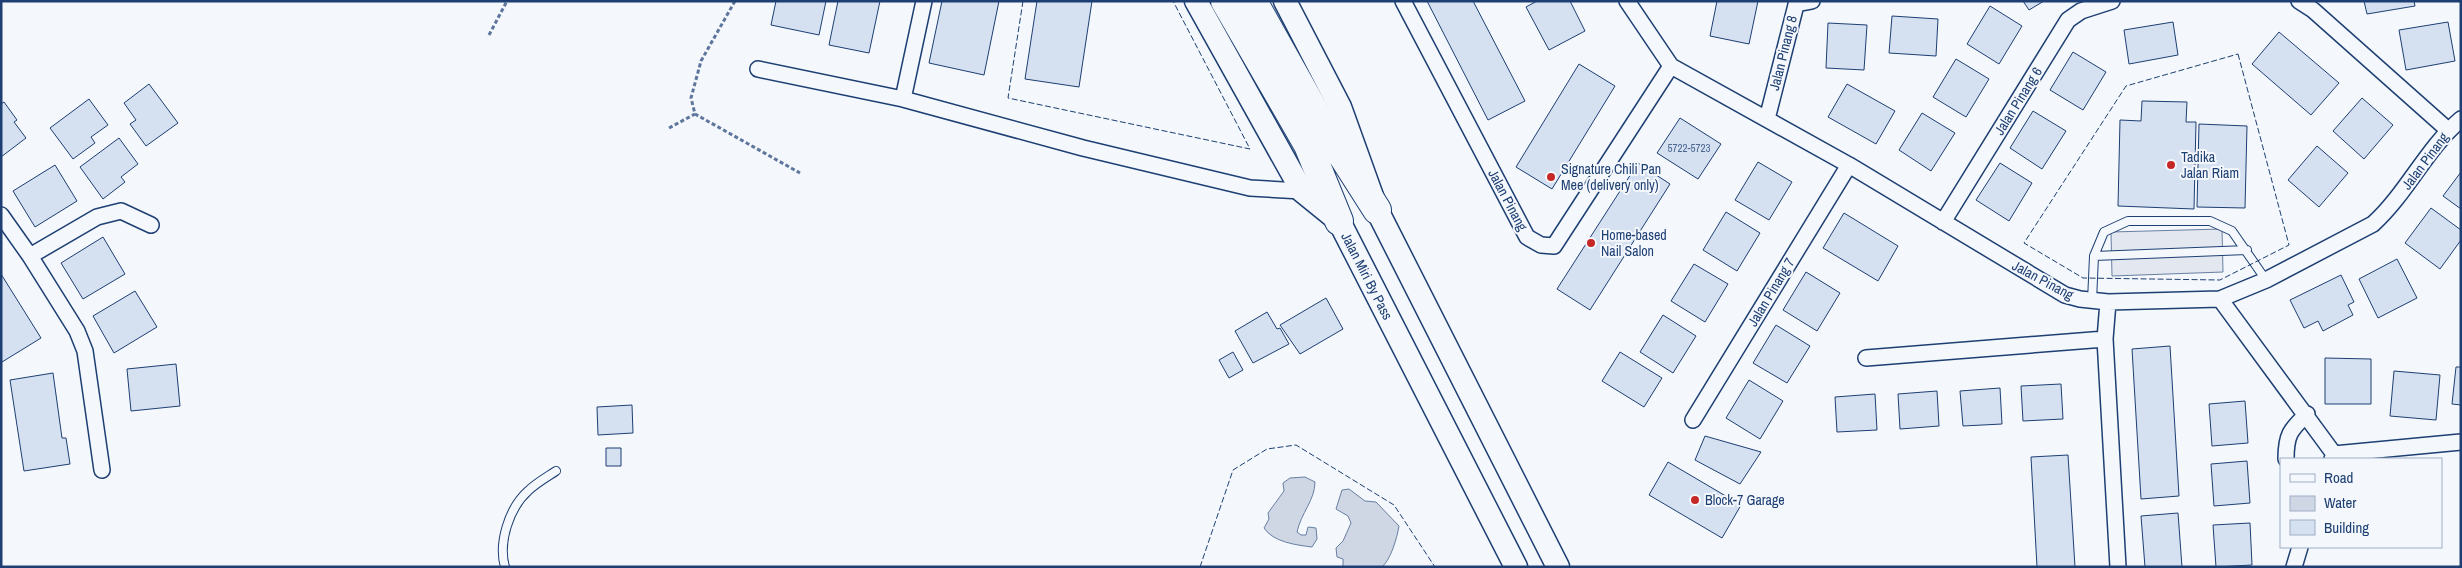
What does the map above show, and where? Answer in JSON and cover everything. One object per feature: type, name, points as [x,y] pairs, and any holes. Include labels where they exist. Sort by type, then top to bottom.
[{"type":"highway","points":[[1225,1],[1308,145],[1340,222]]},
{"type":"highway","points":[[1253,1],[1319,119],[1377,210]]},
{"type":"main road","name":"Jalan Miri By Pass","points":[[1196,1],[1302,191],[1340,222],[1516,567]]},
{"type":"main road","points":[[1285,1],[1340,107],[1377,210],[1558,567]]},
{"type":"street","points":[[903,99],[924,1]]},
{"type":"street","name":"Jalan Pinang","points":[[1403,1],[1527,237],[1541,245],[1554,246],[1671,66]]},
{"type":"street","name":"Jalan Pinang","points":[[1627,1],[1671,66],[1849,164],[2065,295],[2092,301],[2220,298],[2266,280],[2374,224],[2386,213],[2448,130],[2461,120]]},
{"type":"street","name":"Jalan Pinang 8","points":[[1767,119],[1796,3],[1812,1]]},
{"type":"street","name":"Jalan Pinang 6","points":[[1943,222],[2068,20],[2081,10],[2112,1]]},
{"type":"street","points":[[2299,1],[2314,10],[2448,130]]},
{"type":"street","points":[[758,70],[903,99],[1084,148],[1250,188],[1302,191]]},
{"type":"street","name":"Jalan Pinang 7","points":[[1693,420],[1849,164]]},
{"type":"street","points":[[30,256],[97,217],[121,211],[151,225]]},
{"type":"street","points":[[1,215],[30,256],[77,330],[84,351],[102,470]]},
{"type":"street","points":[[2220,298],[2307,414],[2333,456],[2461,442]]},
{"type":"street","points":[[2108,302],[2105,338],[2118,567]]},
{"type":"street","points":[[1866,358],[2105,338]]},
{"type":"street","points":[[2286,458],[2287,439],[2290,431],[2307,414]]},
{"type":"street","points":[[2294,566],[2300,548]]},
{"type":"lane","points":[[2092,301],[2094,256],[2104,232],[2128,221],[2210,221],[2232,231],[2266,280]]},
{"type":"lane","points":[[2094,256],[2247,250]]},
{"type":"lane","points":[[505,567],[506,529],[513,511],[527,492],[556,471]]},
{"type":"path","points":[[489,35],[507,1]]},
{"type":"path","points":[[735,1],[701,61],[691,98],[695,114],[800,173]]},
{"type":"path","points":[[669,128],[695,114]]},
{"type":"shaded area","points":[[2222,229],[2223,272],[2112,276],[2111,232]]},
{"type":"water","points":[[1305,477],[1315,482],[1314,489],[1297,532],[1301,535],[1306,535],[1308,527],[1316,528],[1317,539],[1312,547],[1279,540],[1264,528],[1269,519],[1268,513],[1284,491],[1283,483],[1290,478]]},
{"type":"water","points":[[1349,489],[1365,501],[1376,502],[1399,526],[1391,554],[1382,567],[1343,567],[1343,559],[1337,557],[1336,548],[1343,541],[1351,523],[1348,516],[1336,509],[1342,490]]},
{"type":"building","points":[[776,1],[826,1],[819,35],[771,25]]},
{"type":"building","points":[[838,1],[880,1],[869,53],[829,45]]},
{"type":"building","points":[[942,1],[999,1],[984,75],[929,63]]},
{"type":"building","points":[[1037,1],[1092,1],[1079,87],[1025,79]]},
{"type":"building","points":[[1427,1],[1473,1],[1525,101],[1488,120]]},
{"type":"building","points":[[1537,1],[1570,1],[1585,31],[1549,50],[1526,7]]},
{"type":"building","points":[[1717,1],[1758,1],[1749,44],[1710,36]]},
{"type":"building","points":[[2023,1],[2044,1],[2029,10]]},
{"type":"building","points":[[2364,1],[2414,1],[2415,6],[2367,14]]},
{"type":"building","points":[[1990,6],[2022,26],[1999,64],[1967,44]]},
{"type":"building","points":[[1892,16],[1938,19],[1936,56],[1889,53]]},
{"type":"building","points":[[2173,22],[2178,55],[2129,64],[2124,30]]},
{"type":"building","points":[[2448,22],[2455,61],[2406,70],[2399,30]]},
{"type":"building","points":[[1828,23],[1867,25],[1864,70],[1826,68]]},
{"type":"building","points":[[2279,32],[2339,83],[2311,115],[2252,64]]},
{"type":"building","points":[[2073,52],[2106,72],[2083,110],[2050,90]]},
{"type":"building","points":[[1956,59],[1989,79],[1966,117],[1933,97]]},
{"type":"building","points":[[1579,64],[1615,86],[1552,189],[1516,167]]},
{"type":"building","points":[[149,84],[178,123],[146,146],[130,124],[136,120],[124,103]]},
{"type":"building","points":[[1847,84],[1895,111],[1876,144],[1828,117]]},
{"type":"building","points":[[2362,98],[2393,125],[2364,159],[2333,131]]},
{"type":"building","points":[[89,99],[108,125],[91,137],[95,143],[73,159],[50,128]]},
{"type":"building","points":[[2142,101],[2187,102],[2186,122],[2196,122],[2194,209],[2118,206],[2120,120],[2141,121]]},
{"type":"building","points":[[4,102],[17,120],[14,122],[26,138],[1,157],[1,104]]},
{"type":"building","points":[[2033,111],[2066,131],[2042,169],[2010,148]]},
{"type":"building","points":[[1922,113],[1955,133],[1931,171],[1899,150]]},
{"type":"building","points":[[1680,118],[1721,144],[1698,179],[1657,153]]},
{"type":"building","points":[[2199,124],[2247,126],[2245,208],[2197,207]]},
{"type":"building","points":[[119,138],[138,164],[121,177],[125,182],[103,199],[80,167]]},
{"type":"building","points":[[2317,146],[2348,173],[2319,207],[2288,180]]},
{"type":"building","points":[[1758,162],[1792,182],[1769,220],[1735,200]]},
{"type":"building","points":[[1638,163],[1670,184],[1590,310],[1557,289]]},
{"type":"building","points":[[2000,163],[2032,183],[2009,221],[1976,200]]},
{"type":"building","points":[[55,165],[77,201],[35,227],[13,191]]},
{"type":"building","points":[[2461,172],[2461,209],[2443,196]]},
{"type":"building","points":[[2431,208],[2461,230],[2461,240],[2440,269],[2405,243]]},
{"type":"building","points":[[1726,212],[1760,233],[1737,271],[1703,250]]},
{"type":"building","points":[[1844,213],[1898,246],[1878,281],[1823,248]]},
{"type":"building","points":[[103,237],[125,274],[83,299],[61,263]]},
{"type":"building","points":[[2397,259],[2417,298],[2378,318],[2359,279]]},
{"type":"building","points":[[1694,264],[1728,284],[1705,322],[1671,301]]},
{"type":"building","points":[[1806,272],[1840,293],[1817,331],[1783,310]]},
{"type":"building","points":[[1,274],[41,338],[2,362],[1,361]]},
{"type":"building","points":[[2341,275],[2354,302],[2348,305],[2353,315],[2323,331],[2318,321],[2304,328],[2290,300]]},
{"type":"building","points":[[135,291],[157,327],[114,353],[93,316]]},
{"type":"building","points":[[1326,298],[1343,329],[1300,354],[1280,325]]},
{"type":"building","points":[[1267,312],[1277,329],[1280,328],[1289,344],[1253,363],[1235,331]]},
{"type":"building","points":[[1663,315],[1696,336],[1673,373],[1640,352]]},
{"type":"building","points":[[1776,325],[1810,346],[1787,383],[1753,363]]},
{"type":"building","points":[[2170,346],[2179,496],[2141,499],[2132,349]]},
{"type":"building","points":[[1233,352],[1243,370],[1229,378],[1219,360]]},
{"type":"building","points":[[1620,352],[1662,378],[1644,407],[1602,381]]},
{"type":"building","points":[[2325,358],[2371,359],[2371,404],[2325,404]]},
{"type":"building","points":[[176,364],[180,406],[131,411],[127,369]]},
{"type":"building","points":[[2456,367],[2461,367],[2461,405],[2452,404]]},
{"type":"building","points":[[2394,371],[2440,375],[2436,420],[2390,416]]},
{"type":"building","points":[[53,373],[62,438],[66,438],[70,464],[24,471],[10,380]]},
{"type":"building","points":[[1749,380],[1783,401],[1760,439],[1726,418]]},
{"type":"building","points":[[2061,384],[2063,419],[2023,421],[2021,386]]},
{"type":"building","points":[[2000,388],[2002,424],[1963,426],[1960,391]]},
{"type":"building","points":[[1937,391],[1939,426],[1900,429],[1898,394]]},
{"type":"building","points":[[1875,394],[1877,430],[1837,432],[1835,397]]},
{"type":"building","points":[[2245,401],[2248,443],[2212,446],[2209,404]]},
{"type":"building","points":[[632,405],[633,433],[598,435],[597,407]]},
{"type":"building","points":[[1705,436],[1761,452],[1740,484],[1695,460]]},
{"type":"building","points":[[606,448],[621,448],[621,466],[606,466]]},
{"type":"building","points":[[2068,455],[2075,567],[2037,567],[2031,457]]},
{"type":"building","points":[[2247,461],[2250,503],[2214,506],[2211,464]]},
{"type":"building","name":"Block-7 Garage","points":[[1668,462],[1741,505],[1722,538],[1649,495]]},
{"type":"building","points":[[2178,513],[2182,567],[2145,567],[2141,516]]},
{"type":"building","points":[[2250,523],[2252,565],[2216,567],[2213,525]]},
{"type":"fence","points":[[1023,1],[1008,98],[1250,149],[1173,1]]},
{"type":"fence","points":[[2238,54],[2289,245],[2220,280],[2083,278],[2024,243],[2126,86],[2238,54]]},
{"type":"fence","points":[[1200,567],[1233,470],[1267,449],[1296,445],[1394,505],[1435,567]]},
{"type":"place","name":"Tadika Jalan Riam","points":[[2171,165]]},
{"type":"place","name":"Signature Chili Pan Mee (delivery only)","points":[[1551,177]]},
{"type":"place","name":"Home-based Nail Salon","points":[[1591,243]]},
{"type":"place","name":"Block-7 Garage","points":[[1695,500]]}]
